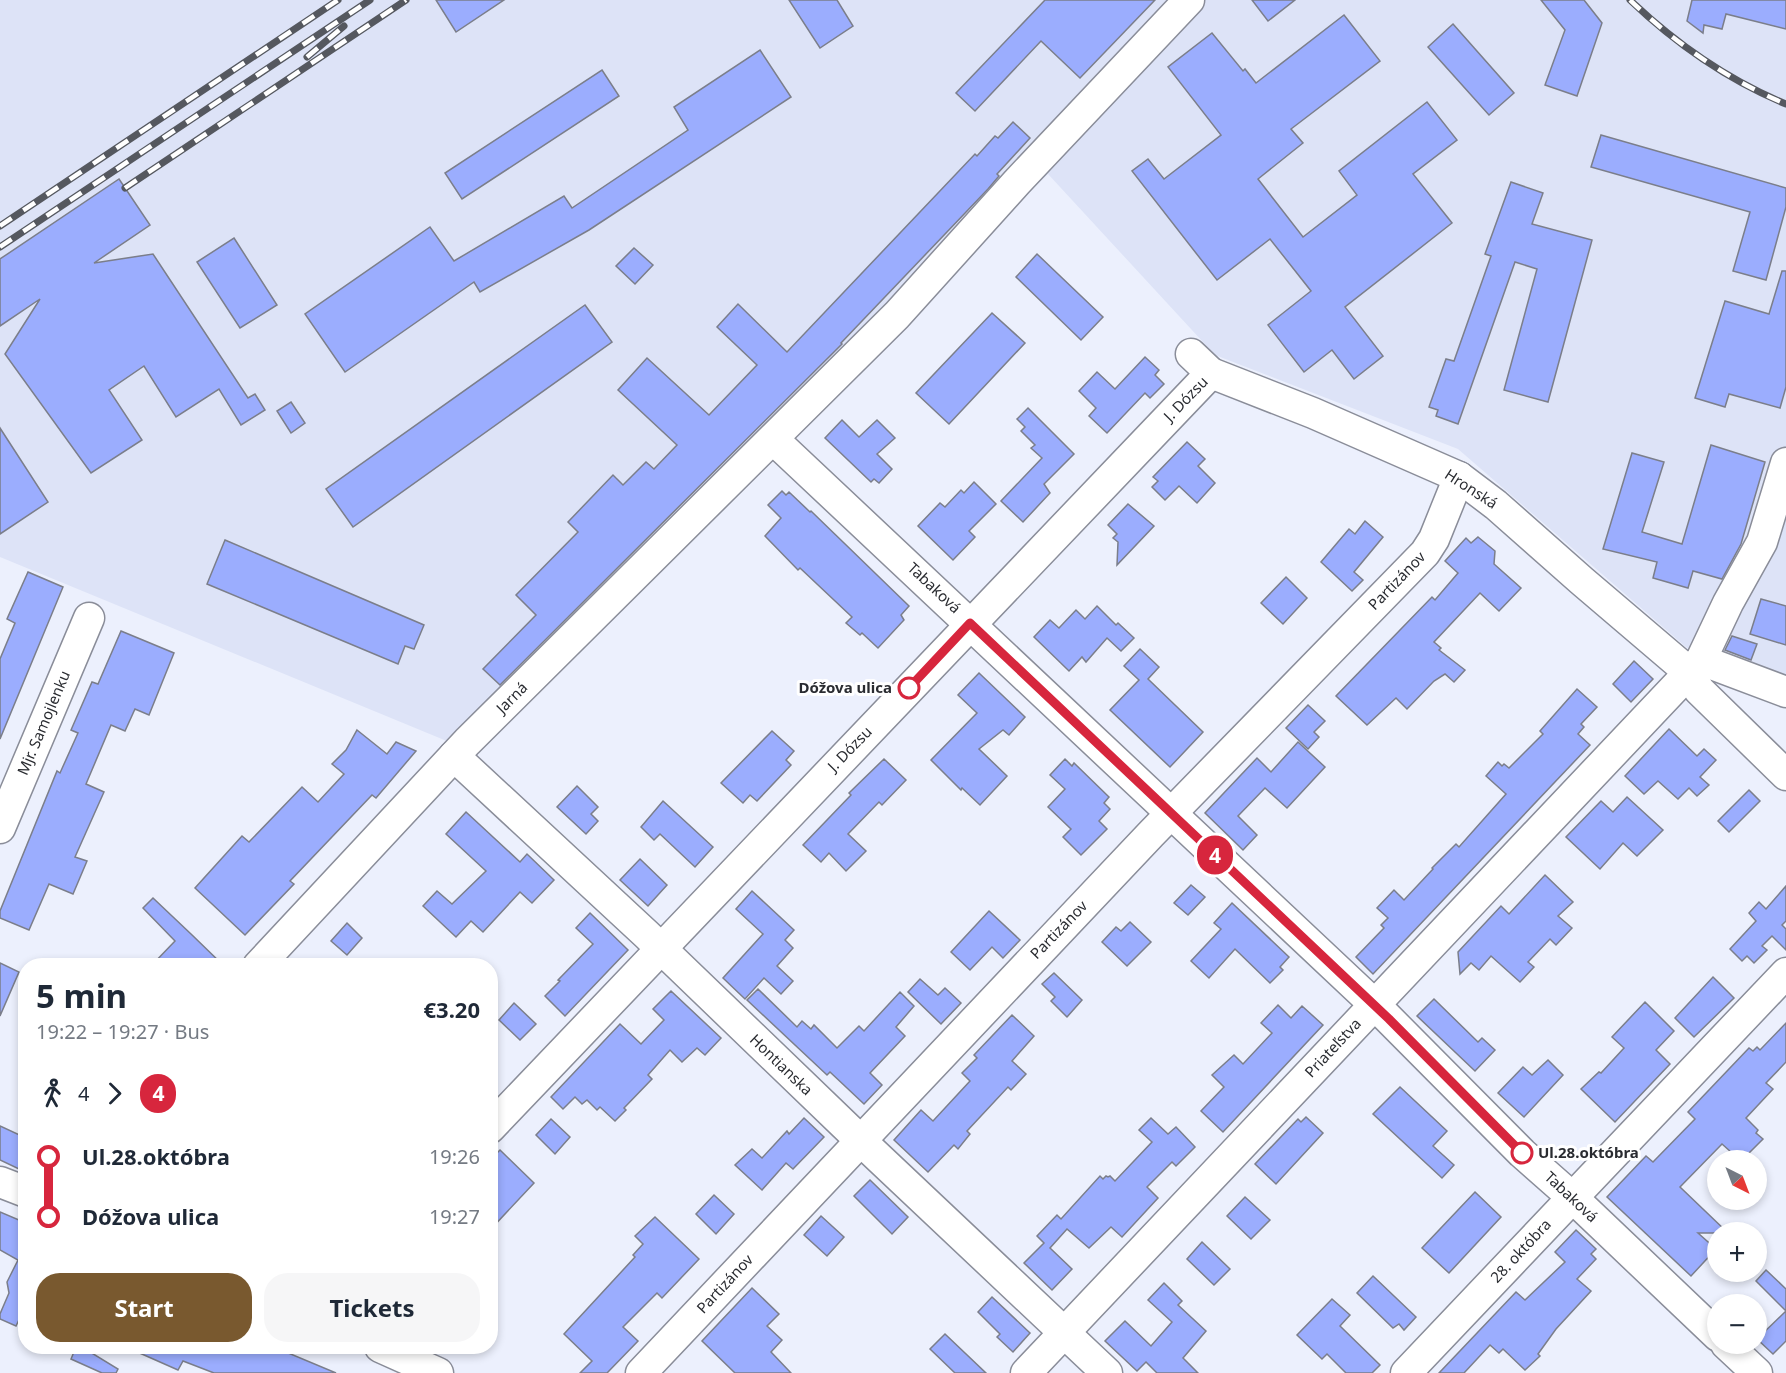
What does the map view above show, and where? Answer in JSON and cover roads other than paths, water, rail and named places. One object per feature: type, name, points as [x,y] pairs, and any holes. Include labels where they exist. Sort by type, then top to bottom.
[{"type":"street","name":"Jarná","points":[[265,958],[454,756],[897,315],[1017,182],[1189,0]]},
{"type":"street","name":"Hronská","points":[[1198,373],[1313,412],[1459,477],[1496,505],[1582,581],[1696,666],[1786,692]]},
{"type":"street","name":"J. Dózsu","points":[[498,1120],[970,623],[1198,373]]},
{"type":"street","name":"Tabaková","points":[[773,439],[1375,1005],[1522,1153],[1572,1197],[1707,1326]]},
{"type":"street","name":"Priateľstva","points":[[1026,1373],[1696,666],[1728,603],[1774,546],[1786,463]]},
{"type":"street","name":"Partizánov","points":[[641,1373],[1170,813],[1425,553],[1434,539],[1459,477]]},
{"type":"street","name":"Mjr. Samojlenku","points":[[0,828],[89,618]]},
{"type":"street","name":"Hronská","points":[[1696,666],[1699,690],[1786,775]]},
{"type":"street","name":"Hontianska","points":[[454,756],[660,948],[1107,1373]]},
{"type":"street","name":"28. októbra","points":[[1406,1373],[1786,973]]},
{"type":"street","points":[[0,1182],[18,1189]]},
{"type":"street","points":[[396,1354],[438,1373]]},
{"type":"street","points":[[1737,1354],[1757,1373]]},
{"type":"railway","points":[[0,226],[338,0]]},
{"type":"railway","points":[[0,247],[370,0]]},
{"type":"railway","points":[[125,188],[406,0]]},
{"type":"railway","points":[[1630,0],[1665,31],[1703,59],[1743,84],[1786,104]]},
{"type":"railway","points":[[307,57],[344,26]]},
{"type":"place","name":"Dóžova ulica","points":[[909,688]]},
{"type":"place","name":"Ul.28.októbra","points":[[1522,1153]]}]
